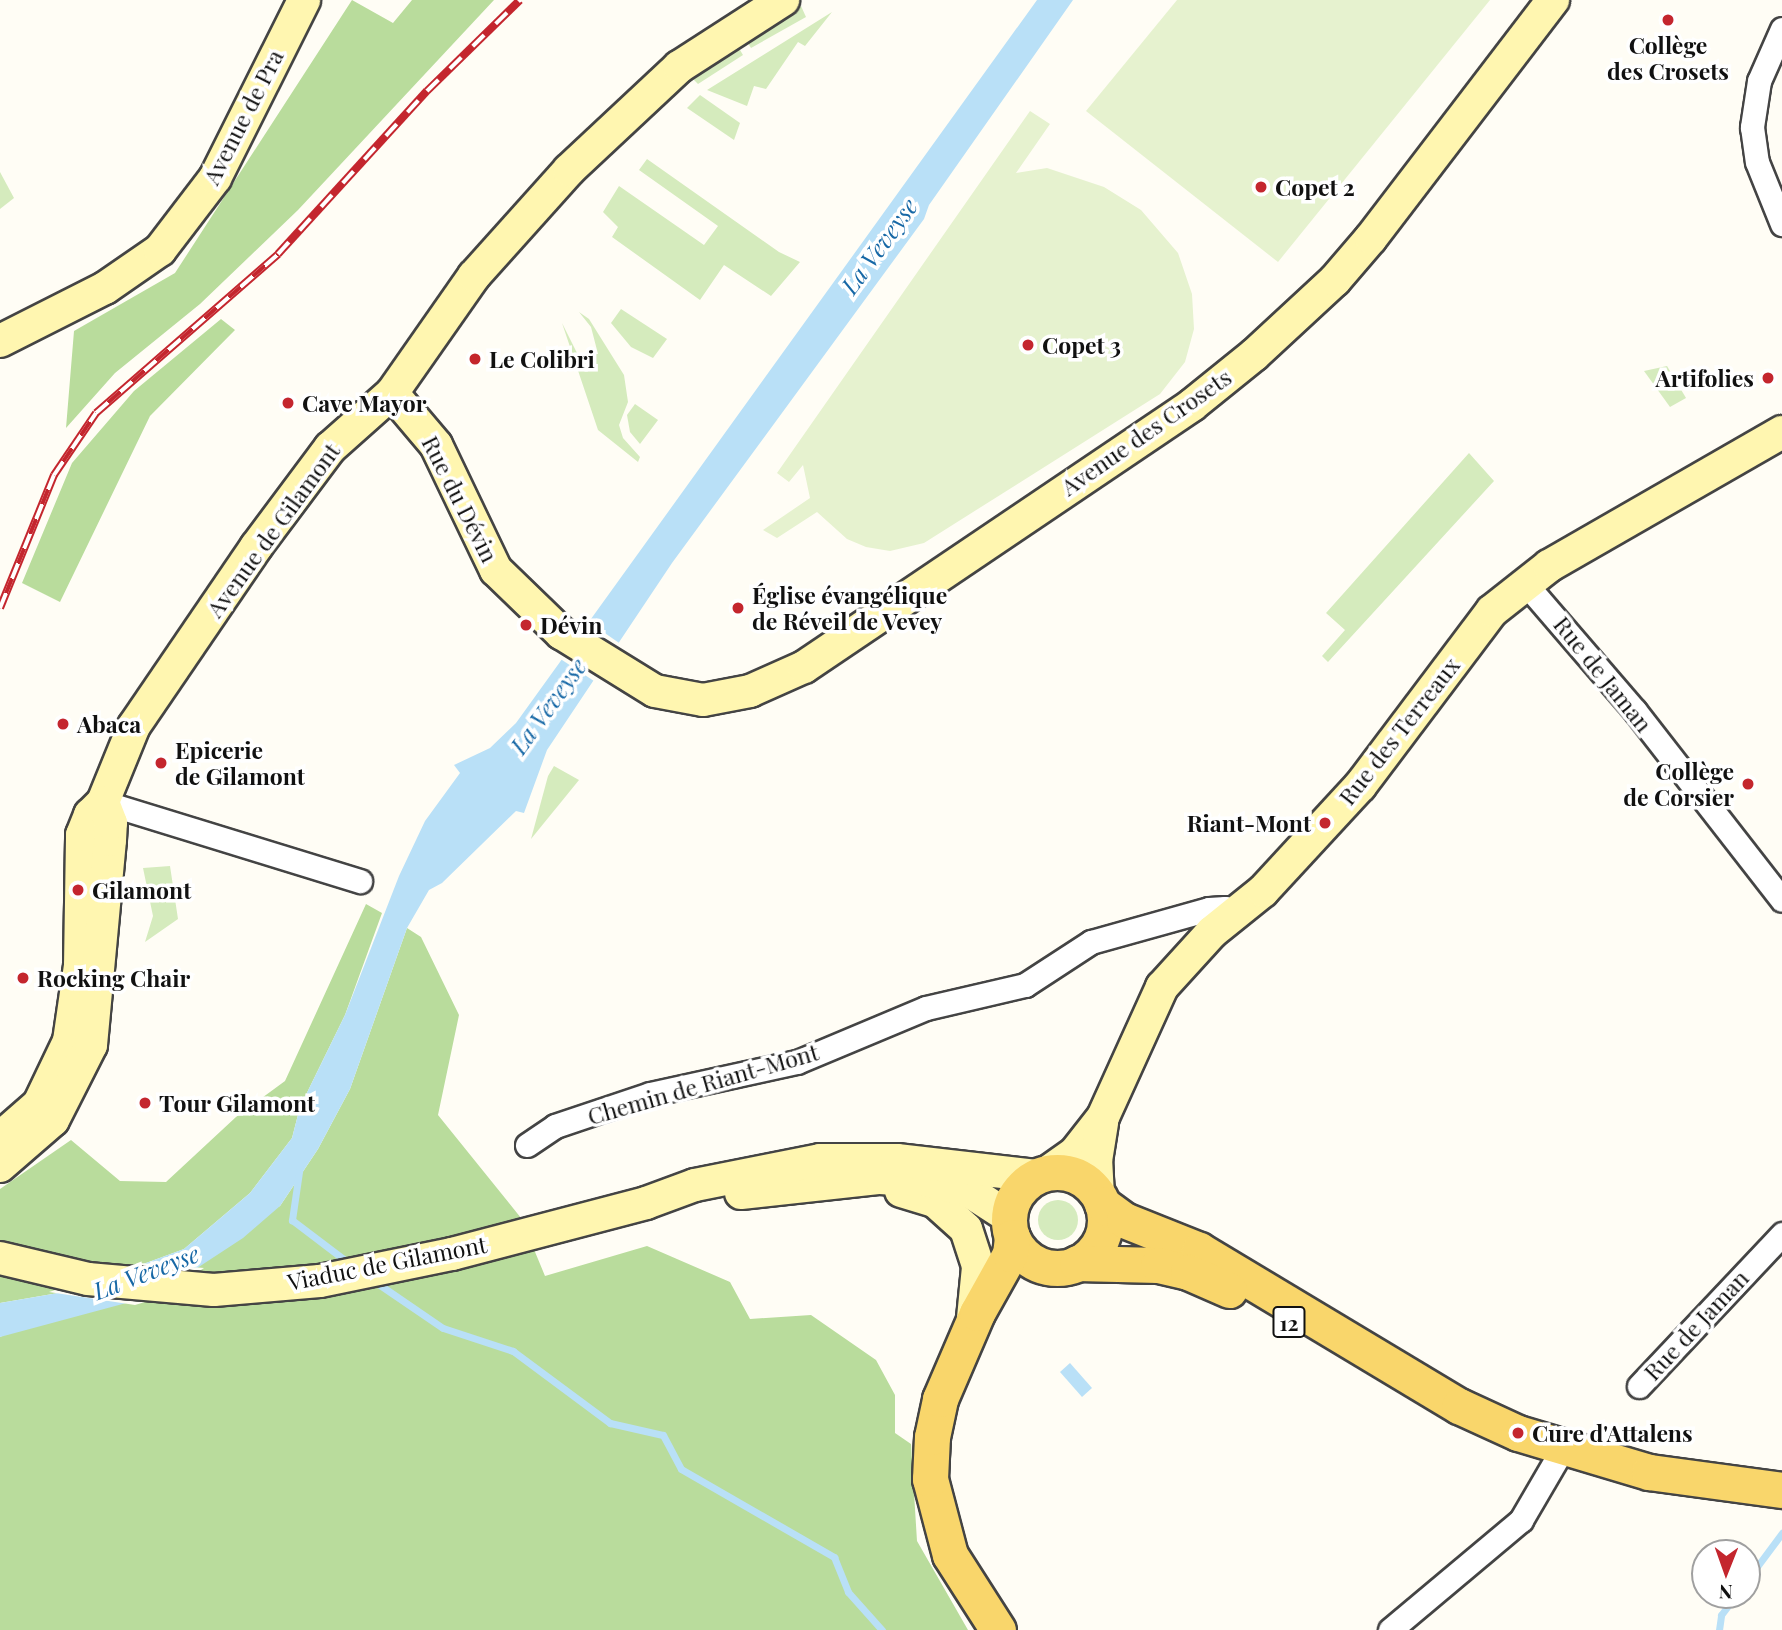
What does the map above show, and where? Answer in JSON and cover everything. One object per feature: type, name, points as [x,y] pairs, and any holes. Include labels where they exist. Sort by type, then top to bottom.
[{"type":"main road","name":"12","points":[[998,1630],[950,1555],[930,1479],[932,1437],[940,1399],[971,1327],[1010,1254],[1010,1227],[1015,1196],[1042,1175],[1077,1177],[1125,1220],[1187,1244],[1274,1293],[1360,1348],[1488,1420]]},
{"type":"main road","name":"12","points":[[971,1327],[1017,1289],[1069,1265],[1101,1237],[1100,1200]]},
{"type":"main road","name":"12","points":[[1010,1227],[1032,1261],[1069,1265],[1143,1262],[1195,1274],[1317,1338],[1402,1399],[1488,1420],[1563,1448],[1661,1474],[1782,1490]]},
{"type":"street","name":"Avenue de Pra","points":[[0,341],[105,288],[160,250],[215,178],[304,0]]},
{"type":"street","name":"Avenue de Gilamont","points":[[0,1138],[39,1104],[69,1041],[80,966],[82,835],[90,815],[103,802],[126,740],[256,547],[330,448],[392,393],[474,276],[569,170],[679,67],[783,0]]},
{"type":"street","name":"Avenue des Crosets","points":[[631,677],[655,691],[703,700],[750,691],[804,667],[1192,405],[1335,280],[1553,0]]},
{"type":"street","points":[[1782,29],[1759,81],[1752,127],[1757,162],[1782,224]]},
{"type":"street","name":"Rue du Dévin","points":[[392,393],[436,445],[496,570],[546,620],[631,677]]},
{"type":"street","name":"Rue des Terreaux","points":[[1042,1175],[1074,1154],[1103,1117],[1142,1039],[1159,992],[1234,913],[1263,891],[1360,786],[1485,619],[1524,582],[1782,432]]},
{"type":"street","name":"Rue de Jaman","points":[[1524,582],[1635,710],[1782,900]]},
{"type":"street","points":[[103,802],[360,881]]},
{"type":"street","points":[[0,1166],[53,1120],[91,1045],[111,823],[103,802]]},
{"type":"street","name":"Chemin de Riant-Mont","points":[[527,1145],[555,1126],[650,1094],[797,1062],[926,1008],[1025,985],[1091,942],[1209,909],[1225,908],[1234,913]]},
{"type":"street","name":"Rue des Terreaux","points":[[1100,1200],[1096,1161],[1103,1117]]},
{"type":"street","name":"Viaduc de Gilamont","points":[[826,1177],[897,1160],[1042,1175]]},
{"type":"street","points":[[826,1177],[920,1195],[957,1219],[977,1257],[971,1327]]},
{"type":"street","name":"Viaduc de Gilamont","points":[[0,1258],[88,1279],[150,1287],[254,1286],[320,1281],[452,1254],[646,1203],[695,1185],[826,1177],[880,1178],[947,1184],[983,1198],[1010,1227]]},
{"type":"street","name":"Rue de Jaman","points":[[1639,1386],[1782,1234]]},
{"type":"street","points":[[1390,1630],[1521,1520],[1563,1448]]},
{"type":"green space","points":[[352,0],[393,23],[412,0],[494,0],[298,210],[200,304],[115,373],[66,428],[74,331],[175,273]]},
{"type":"green space","name":"Copet 2","points":[[1177,0],[1490,0],[1278,262],[1086,111]]},
{"type":"green space","points":[[801,6],[806,17],[751,48],[746,40]]},
{"type":"green space","points":[[832,12],[805,46],[798,42],[766,89],[754,86],[747,106],[707,90]]},
{"type":"green space","points":[[737,45],[743,55],[698,84],[690,76]]},
{"type":"green space","points":[[700,95],[740,123],[734,140],[687,108]]},
{"type":"green space","name":"Copet 3","points":[[1030,111],[1050,124],[1016,173],[1047,168],[1104,187],[1141,210],[1178,253],[1192,294],[1194,329],[1185,362],[1160,394],[924,543],[890,551],[866,547],[847,539],[817,512],[777,538],[763,530],[810,498],[803,465],[789,482],[777,473]]},
{"type":"green space","points":[[647,159],[779,252],[800,262],[771,296],[724,265],[700,300],[612,237],[618,227],[603,212],[619,186],[704,245],[718,226],[639,170]]},
{"type":"green space","points":[[0,172],[14,198],[0,209]]},
{"type":"green space","points":[[621,309],[667,339],[653,358],[631,347],[611,323]]},
{"type":"green space","points":[[579,312],[589,319],[624,375],[628,402],[619,425],[623,438],[640,457],[638,462],[598,430],[562,323],[578,355],[598,354],[591,327]]},
{"type":"green space","points":[[221,319],[235,330],[150,416],[60,602],[22,583],[72,463],[134,391]]},
{"type":"green space","points":[[1667,366],[1686,398],[1670,407],[1644,371]]},
{"type":"green space","points":[[635,404],[658,420],[640,444],[630,432],[627,415]]},
{"type":"green space","points":[[1469,453],[1494,481],[1328,662],[1322,656],[1345,630],[1326,613]]},
{"type":"green space","points":[[554,766],[579,780],[531,839],[548,776]]},
{"type":"green space","points":[[170,866],[178,919],[145,942],[153,916],[143,868]]},
{"type":"green space","points":[[366,904],[382,913],[345,1015],[300,1107],[292,1138],[250,1193],[184,1249],[70,1291],[0,1303],[0,1189],[71,1140],[120,1181],[166,1182],[236,1117],[285,1081]]},
{"type":"green space","points":[[407,928],[421,937],[459,1015],[438,1115],[521,1218],[545,1276],[647,1246],[730,1282],[750,1319],[811,1315],[876,1360],[895,1395],[895,1433],[911,1444],[917,1541],[968,1630],[0,1630],[0,1337],[280,1206],[318,1149],[350,1089]]},
{"type":"green space","points":[[1058,1200],[1066,1201],[1072,1206],[1077,1212],[1077,1228],[1072,1234],[1066,1239],[1058,1240],[1050,1239],[1044,1234],[1039,1228],[1038,1220],[1039,1212],[1044,1206],[1050,1201]]},
{"type":"water","name":"La Veveyse","points":[[1037,0],[1073,0],[929,205],[924,219],[672,563],[547,750],[524,813],[516,811],[442,883],[429,890],[407,928],[350,1089],[318,1149],[280,1206],[243,1238],[156,1295],[0,1337],[0,1303],[70,1291],[184,1249],[250,1193],[292,1138],[300,1107],[345,1015],[399,876],[425,821],[460,773],[454,765],[490,748],[516,723]]},
{"type":"water","points":[[1070,1363],[1092,1388],[1082,1397],[1060,1372]]},
{"type":"pier","points":[[586,620],[622,645],[597,683],[559,658]]},
{"type":"pier","points":[[139,1263],[204,1268],[158,1298],[135,1305],[49,1292]]},
{"type":"waterway","points":[[300,1165],[292,1220],[350,1264]]},
{"type":"waterway","points":[[374,1281],[443,1328],[513,1351],[610,1423],[663,1435],[681,1469],[834,1557],[848,1592],[882,1630]]},
{"type":"waterway","points":[[1761,1561],[1782,1533]]},
{"type":"waterway","points":[[1719,1630],[1721,1615],[1726,1609]]},
{"type":"railway","points":[[0,608],[54,475],[96,413],[278,254],[427,91],[520,0]]},
{"type":"place","name":"Collège des Crosets","points":[[1668,20]]},
{"type":"place","name":"Copet 2","points":[[1261,187]]},
{"type":"place","name":"Copet 3","points":[[1028,345]]},
{"type":"place","name":"Le Colibri","points":[[475,359]]},
{"type":"place","name":"Artifolies","points":[[1768,378]]},
{"type":"place","name":"Cave Mayor","points":[[288,403]]},
{"type":"place","name":"Église évangélique de Réveil de Vevey","points":[[738,608]]},
{"type":"place","name":"Dévin","points":[[526,625]]},
{"type":"place","name":"Abaca","points":[[63,724]]},
{"type":"place","name":"Epicerie de Gilamont","points":[[161,763]]},
{"type":"place","name":"Collège de Corsier","points":[[1748,784]]},
{"type":"place","name":"Riant-Mont","points":[[1325,823]]},
{"type":"place","name":"Gilamont","points":[[78,890]]},
{"type":"place","name":"Rocking Chair","points":[[23,978]]},
{"type":"place","name":"Tour Gilamont","points":[[145,1103]]},
{"type":"place","name":"Cure d'Attalens","points":[[1518,1433]]}]
